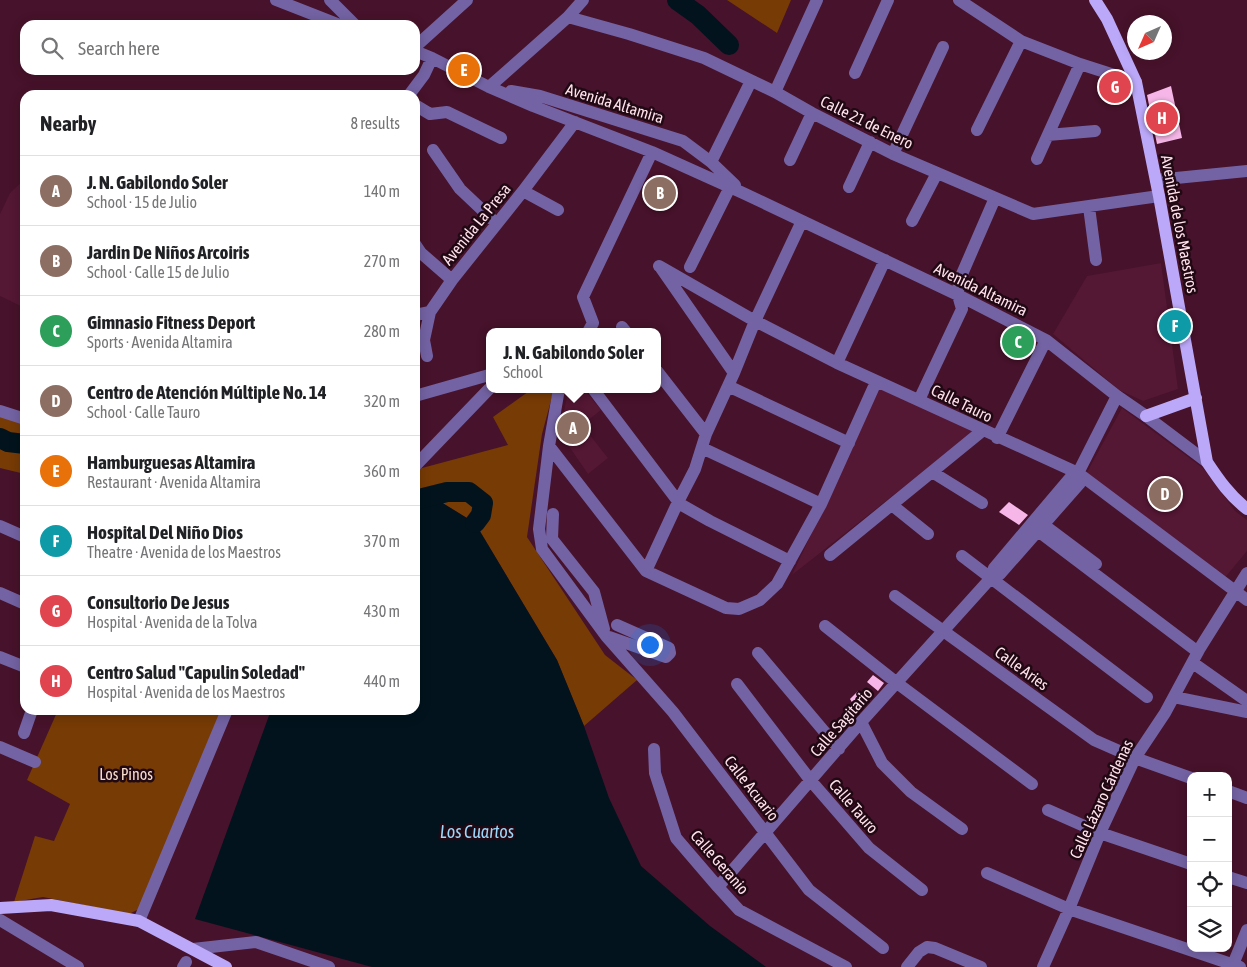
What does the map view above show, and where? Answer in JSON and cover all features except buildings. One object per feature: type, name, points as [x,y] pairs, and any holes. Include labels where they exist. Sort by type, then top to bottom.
[{"type":"main road","name":"Avenida de los Maestros","points":[[1095,0],[1107,20],[1136,82],[1159,196],[1207,462]]},
{"type":"main road","points":[[1146,416],[1196,398]]},
{"type":"main road","name":"Avenida Altamira","points":[[1207,462],[1235,500],[1247,509]]},
{"type":"main road","points":[[0,908],[51,905],[140,921],[226,967]]},
{"type":"street","points":[[276,0],[327,20]]},
{"type":"street","points":[[420,42],[467,0]]},
{"type":"street","points":[[489,87],[568,17],[583,0]]},
{"type":"street","points":[[775,92],[817,0]]},
{"type":"street","points":[[855,73],[888,0]]},
{"type":"street","points":[[959,0],[1021,41],[1080,64],[1136,82]]},
{"type":"street","points":[[337,2],[351,20]]},
{"type":"street","name":"Calle 21 de Enero","points":[[568,17],[704,58],[775,92],[892,154],[1033,214],[1159,196]]},
{"type":"street","points":[[977,130],[1021,41]]},
{"type":"street","points":[[892,154],[943,47]]},
{"type":"street","name":"Avenida Altamira","points":[[420,53],[489,87],[652,152],[730,187],[958,295],[1046,340],[1117,396],[1207,462]]},
{"type":"street","points":[[413,90],[424,75],[432,58]]},
{"type":"street","points":[[1037,158],[1080,64]]},
{"type":"street","points":[[711,162],[752,81]]},
{"type":"street","name":"Avenida Altamira","points":[[489,87],[540,96],[683,141],[711,162],[743,193]]},
{"type":"street","points":[[420,108],[430,114],[447,112],[501,138]]},
{"type":"street","points":[[790,160],[812,113]]},
{"type":"street","name":"Avenida La Presa","points":[[427,356],[424,340],[430,312],[452,280],[523,192],[575,122]]},
{"type":"street","points":[[1048,135],[1095,131]]},
{"type":"street","points":[[849,187],[870,142]]},
{"type":"street","points":[[433,150],[460,189],[497,224]]},
{"type":"street","points":[[590,328],[593,323],[583,297],[652,152]]},
{"type":"street","points":[[1156,180],[1247,171]]},
{"type":"street","points":[[912,221],[937,173]]},
{"type":"street","points":[[690,267],[730,187]]},
{"type":"street","points":[[523,192],[558,210]]},
{"type":"street","points":[[919,400],[962,309],[958,295],[959,281],[995,198]]},
{"type":"street","points":[[1089,207],[1096,260]]},
{"type":"street","points":[[646,572],[694,469],[706,434],[734,373],[755,320],[802,221]]},
{"type":"street","points":[[420,252],[452,280]]},
{"type":"street","points":[[837,363],[885,260]]},
{"type":"street","name":"Calle Tauro","points":[[734,373],[659,266],[837,363],[997,438],[1078,473],[1247,600]]},
{"type":"street","points":[[420,314],[430,312]]},
{"type":"street","points":[[997,438],[1046,340]]},
{"type":"street","points":[[420,395],[486,376]]},
{"type":"street","points":[[661,376],[706,434]]},
{"type":"street","points":[[549,446],[646,572],[726,608],[739,609],[760,600],[777,584],[821,504],[876,382]]},
{"type":"street","points":[[728,386],[849,443]]},
{"type":"street","points":[[420,461],[486,392]]},
{"type":"street","name":"Calle Acuario","points":[[558,393],[549,446],[539,529],[542,549],[606,636],[673,712],[809,890],[883,948]]},
{"type":"street","points":[[596,393],[678,502],[710,521],[790,561]]},
{"type":"street","points":[[1078,473],[1117,396]]},
{"type":"street","points":[[0,411],[20,417]]},
{"type":"street","points":[[830,555],[982,431]]},
{"type":"street","points":[[702,448],[821,504]]},
{"type":"street","points":[[932,472],[982,503]]},
{"type":"street","name":"Calle Sagitario","points":[[718,888],[861,722],[990,578],[994,568],[1070,478],[1078,473],[1080,483],[1000,574],[990,578]]},
{"type":"street","points":[[892,505],[928,534]]},
{"type":"street","points":[[553,514],[552,539],[594,592],[606,636],[666,657],[670,653],[668,648],[617,625]]},
{"type":"street","points":[[0,526],[20,535]]},
{"type":"street","points":[[1041,528],[1198,653],[1247,700]]},
{"type":"street","points":[[962,556],[1146,697]]},
{"type":"street","name":"Calle Lázaro Cárdenas","points":[[1043,967],[1100,833],[1135,758],[1174,697],[1198,653],[1247,573]]},
{"type":"street","points":[[0,593],[20,602]]},
{"type":"street","name":"Calle Aries","points":[[895,596],[1094,740],[1135,758],[1187,777]]},
{"type":"street","points":[[825,626],[897,683],[1032,784]]},
{"type":"street","points":[[758,653],[839,749]]},
{"type":"street","points":[[0,657],[20,665]]},
{"type":"street","name":"Calle Tauro","points":[[737,684],[811,781],[869,848],[922,890]]},
{"type":"street","points":[[1174,697],[1247,712]]},
{"type":"street","points":[[24,733],[30,715]]},
{"type":"street","points":[[140,921],[225,715]]},
{"type":"street","points":[[861,722],[882,763],[910,792],[962,829]]},
{"type":"street","points":[[0,747],[35,762]]},
{"type":"street","name":"Calle Geranio","points":[[654,749],[656,773],[676,838],[718,888],[740,910],[846,967]]},
{"type":"street","points":[[1232,792],[1247,798]]},
{"type":"street","points":[[1048,810],[1100,833],[1187,863]]},
{"type":"street","points":[[987,873],[1069,909],[1235,966],[1247,930]]},
{"type":"street","points":[[1232,877],[1247,883]]},
{"type":"street","points":[[0,920],[78,967]]},
{"type":"street","points":[[193,949],[256,942],[329,967]]},
{"type":"street","points":[[909,963],[928,947],[982,967]]},
{"type":"shaded area","points":[[20,184],[20,306],[0,296],[0,214],[10,193]]},
{"type":"shaded area","points":[[1161,263],[1178,389],[1143,401],[1119,390],[1053,334],[1087,276]]},
{"type":"shaded area","points":[[880,388],[975,431],[792,575]]},
{"type":"shaded area","points":[[568,393],[587,393],[601,410],[582,425],[608,458],[588,474],[568,445],[562,419]]},
{"type":"shaded area","points":[[1122,408],[1203,468],[1235,511],[1247,520],[1247,551],[1223,580],[1085,476]]},
{"type":"green space","points":[[727,0],[791,0],[777,33]]},
{"type":"green space","points":[[526,393],[553,393],[542,434],[527,537],[605,655],[637,680],[584,726],[557,660],[475,523],[436,499],[420,504],[420,469],[508,445],[493,417]]},
{"type":"green space","points":[[0,416],[20,421],[20,473],[0,468]]},
{"type":"green space","name":"Los Pinos","points":[[56,715],[219,715],[139,909],[129,914],[43,897],[14,902],[35,836],[54,841],[70,804],[27,780]]},
{"type":"water","name":"Los Cuartos","points":[[436,499],[475,523],[557,660],[584,726],[609,798],[641,866],[710,926],[766,967],[372,967],[195,919],[269,715],[420,715],[420,504]]},
{"type":"waterway","points":[[677,0],[698,15],[729,45]]},
{"type":"waterway","points":[[0,438],[8,442],[20,443]]},
{"type":"waterway","points":[[420,499],[447,492],[469,492],[483,503],[481,515],[475,523]]},
{"type":"place","name":"Hamburguesas Altamira","points":[[464,70]]},
{"type":"place","name":"Consultorio De Jesus","points":[[1115,87]]},
{"type":"place","name":"Centro Salud \"Capulin Soledad\"","points":[[1162,118]]},
{"type":"place","name":"Jardin De Niños Arcoiris","points":[[660,193]]},
{"type":"place","name":"Hospital Del Niño Dios","points":[[1175,326]]},
{"type":"place","name":"Gimnasio Fitness Deport","points":[[1018,342]]},
{"type":"place","name":"J. N. Gabilondo Soler","points":[[573,428]]},
{"type":"place","name":"Centro de Atención Múltiple No. 14","points":[[1165,494]]}]
